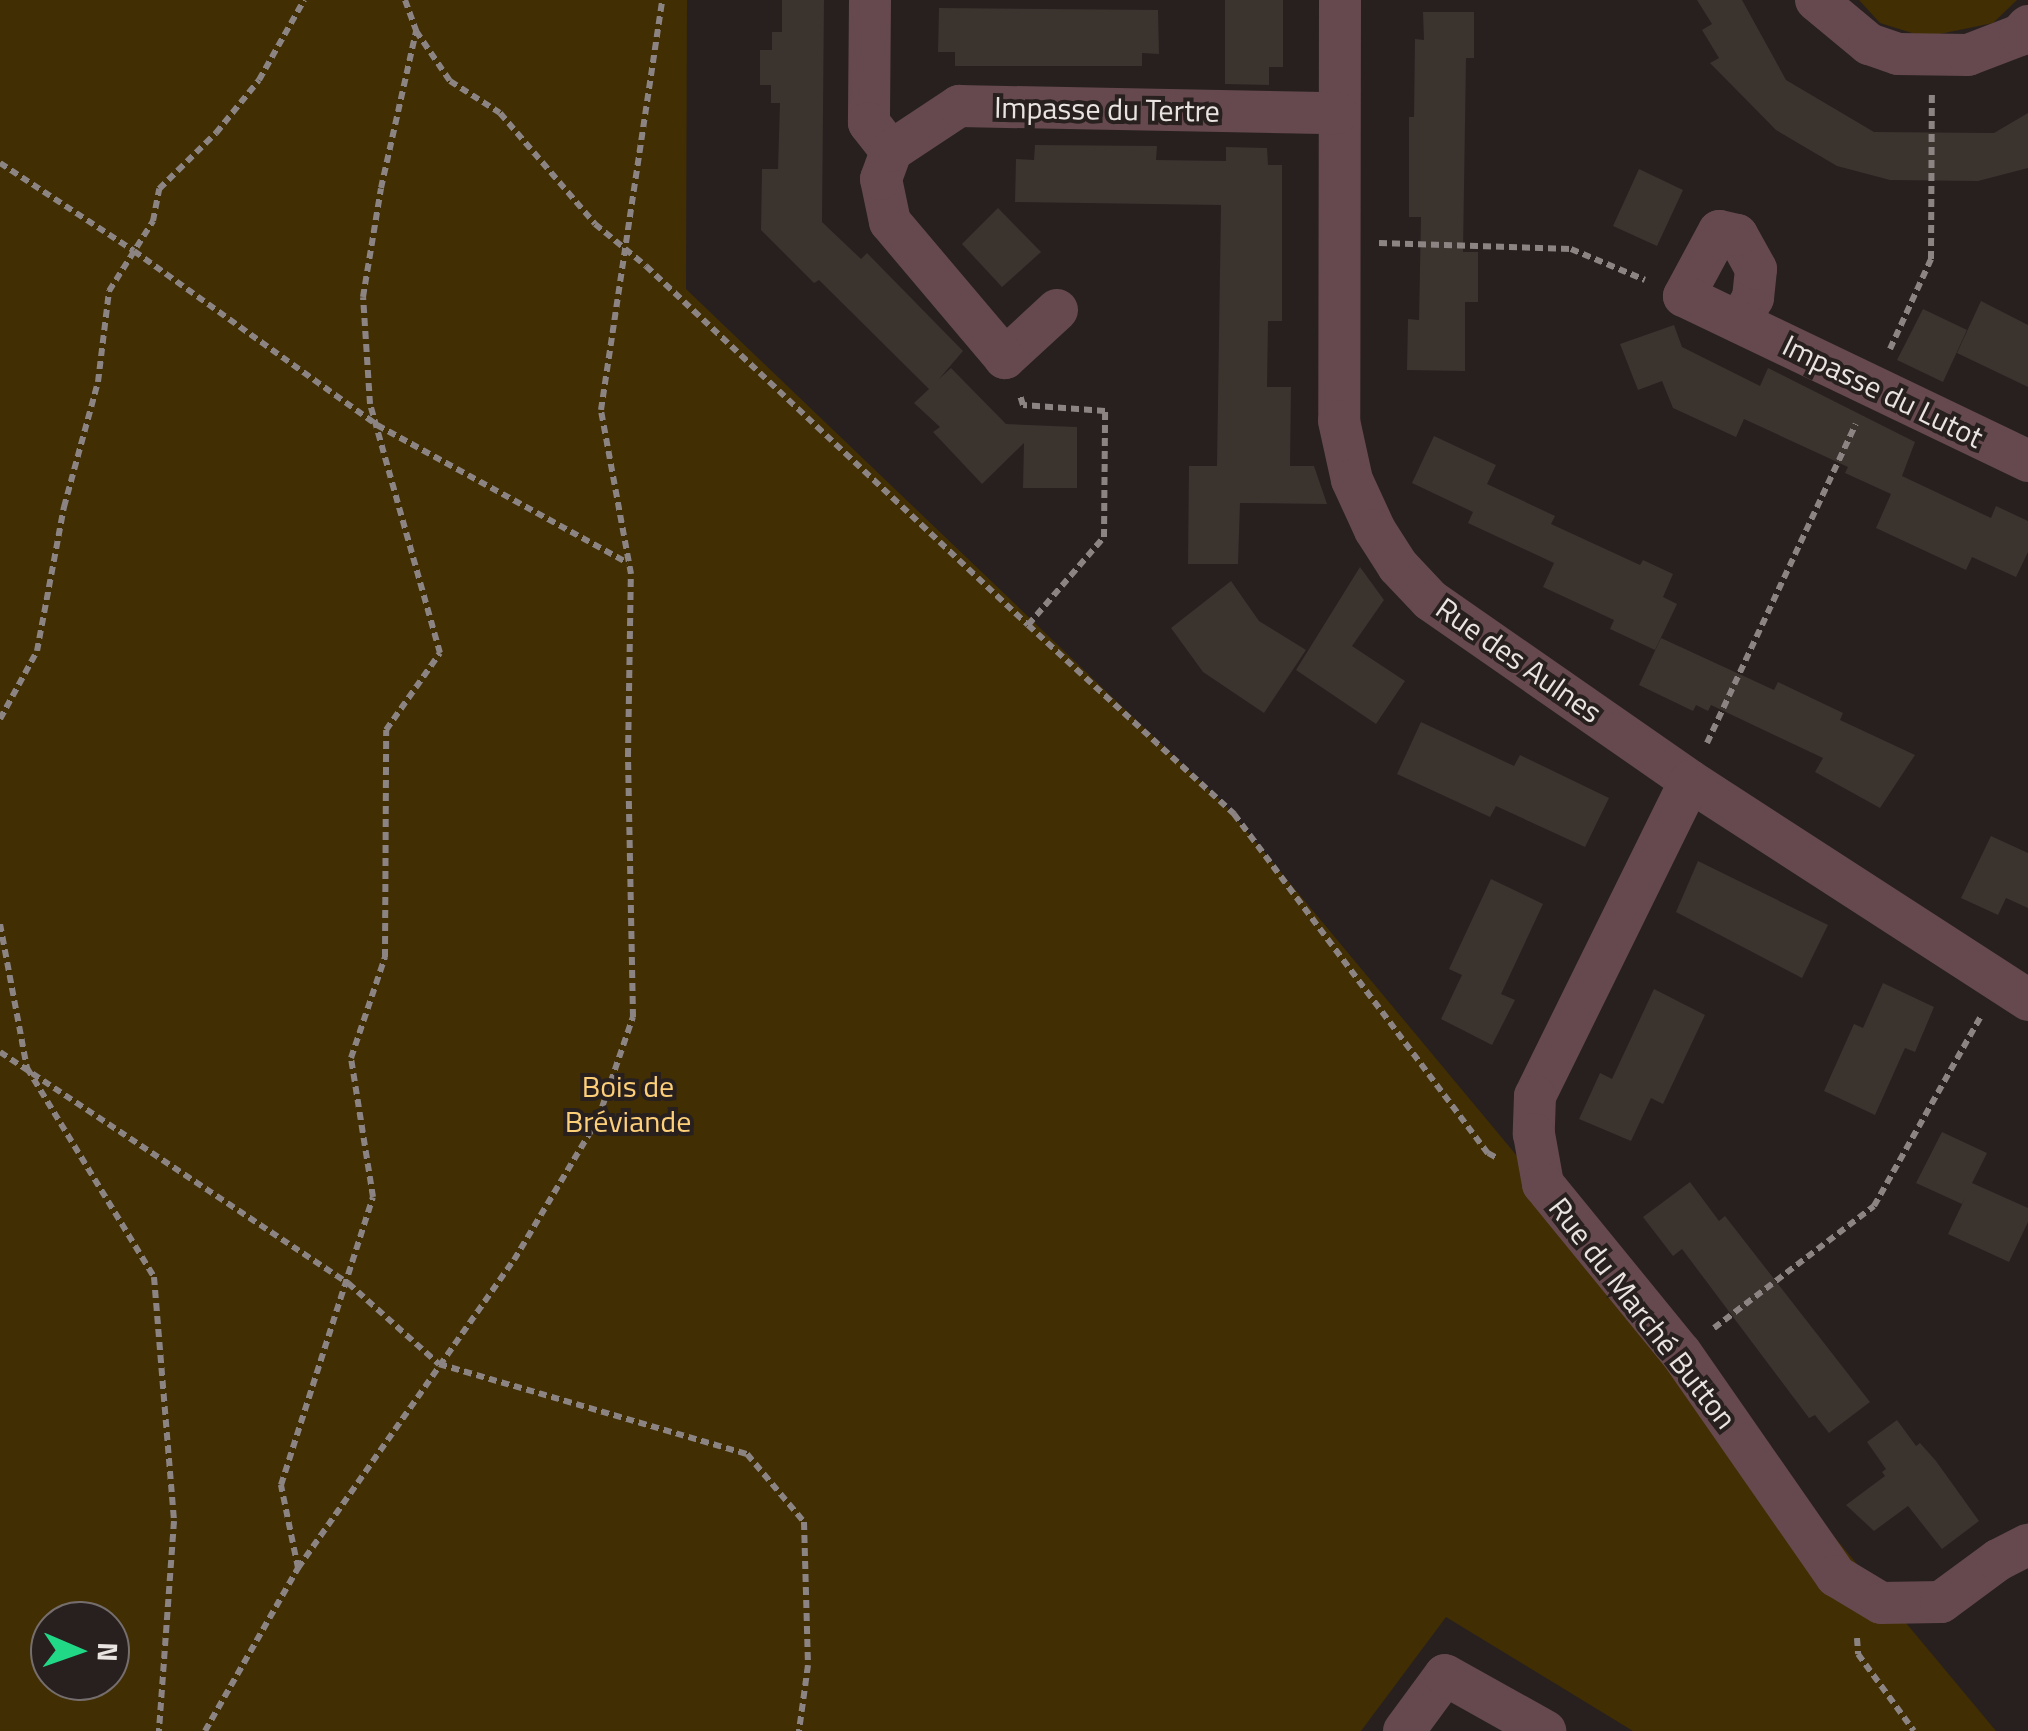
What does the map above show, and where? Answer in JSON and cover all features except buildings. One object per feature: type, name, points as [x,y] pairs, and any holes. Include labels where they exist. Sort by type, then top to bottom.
[{"type":"street","points":[[870,0],[869,123],[891,151],[882,179],[890,222],[1005,358],[1057,310]]},
{"type":"street","name":"Rue des Aulnes","points":[[1340,0],[1338,420],[1352,480],[1375,530],[1430,600],[1690,781],[2015,992]]},
{"type":"street","points":[[1816,0],[1869,44],[1898,54],[1968,55],[2020,35],[2028,26]]},
{"type":"street","name":"Impasse du Tertre","points":[[891,151],[959,106],[1337,113]]},
{"type":"street","points":[[1684,296],[1719,231],[1737,236],[1756,269],[1752,298],[1739,322]]},
{"type":"street","name":"Impasse du Lutot","points":[[1684,296],[2028,461]]},
{"type":"street","name":"Rue du Marché Button","points":[[1690,781],[1535,1096],[1534,1134],[1543,1184],[1681,1353],[1836,1576],[1881,1603]]},
{"type":"street","points":[[1881,1603],[1941,1602],[1998,1560],[2028,1545]]},
{"type":"street","points":[[1404,1731],[1446,1675],[1545,1731]]},
{"type":"path","points":[[0,719],[37,651],[64,507],[98,382],[110,292],[152,222],[159,189],[216,133],[259,80],[304,0]]},
{"type":"path","points":[[405,0],[416,31],[450,82],[500,114],[594,224],[1234,814],[1488,1153],[1543,1184]]},
{"type":"path","points":[[204,1731],[298,1568],[514,1260],[598,1119],[632,1017],[628,563],[601,410],[662,0]]},
{"type":"path","points":[[298,1568],[281,1485],[373,1196],[351,1058],[384,957],[386,730],[440,653],[370,404],[364,297],[381,188],[416,31]]},
{"type":"path","points":[[0,163],[134,251],[377,425],[628,563]]},
{"type":"path","points":[[1339,241],[1571,249],[1684,296]]},
{"type":"path","points":[[1005,358],[1024,405],[1105,411],[1104,537],[1028,625]]},
{"type":"path","points":[[0,924],[27,1068],[154,1277],[174,1521],[159,1731]]},
{"type":"path","points":[[1681,1353],[1874,1206],[1942,1080],[2015,992]]},
{"type":"path","points":[[0,1052],[348,1283],[440,1364],[747,1454],[804,1522],[808,1665],[799,1731]]},
{"type":"path","points":[[1881,1603],[1856,1627],[1858,1654],[1914,1731]]},
{"type":"green space","name":"Bois de Bréviande","points":[[0,0],[687,0],[686,289],[1224,804],[1996,1731],[1633,1731],[1446,1617],[1361,1731],[0,1731]]},
{"type":"green space","points":[[1859,0],[2017,0],[1993,23],[1925,37],[1880,23]]}]
